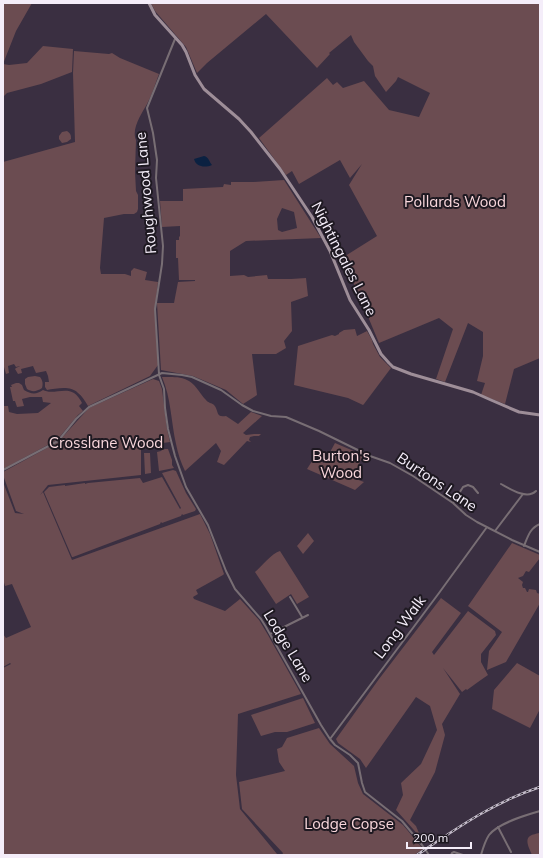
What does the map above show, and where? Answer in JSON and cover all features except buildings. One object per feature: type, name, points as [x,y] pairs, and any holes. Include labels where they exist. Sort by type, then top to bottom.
[{"type":"main road","name":"Nightingales Lane","points":[[149,3],[155,15],[186,52],[195,75],[204,89],[239,118],[280,169],[312,218],[330,251],[350,300],[369,330],[381,354],[389,363],[393,367],[411,374],[473,392],[519,412],[540,415]]},
{"type":"street","name":"Roughwood Lane","points":[[159,374],[155,309],[162,264],[163,246],[156,178],[157,160],[147,108],[175,39]]},
{"type":"street","name":"Burtons Lane","points":[[3,470],[58,441],[88,407],[159,374],[166,373],[182,375],[192,377],[221,390],[253,411],[286,418],[390,463],[413,476],[453,503],[466,515],[524,546],[540,552]]},
{"type":"street","name":"Lodge Lane","points":[[159,374],[164,389],[168,428],[175,456],[186,487],[208,525],[226,571],[235,589],[261,619],[330,739],[335,745],[350,755],[358,763],[365,792],[402,821],[429,855]]},
{"type":"street","points":[[501,484],[523,494],[534,493],[536,491]]},
{"type":"street","points":[[453,503],[463,487],[468,485],[473,487],[478,493]]},
{"type":"street","points":[[495,531],[523,494]]},
{"type":"street","points":[[524,546],[532,529],[540,524]]},
{"type":"street","name":"Long Walk","points":[[330,739],[439,594],[487,526]]},
{"type":"street","points":[[290,597],[302,617]]},
{"type":"street","points":[[270,634],[308,614]]},
{"type":"street","points":[[481,855],[489,835],[498,827],[540,811]]},
{"type":"street","points":[[498,827],[511,852]]},
{"type":"street","points":[[451,855],[454,852],[463,855]]},
{"type":"green space","points":[[3,3],[32,3],[16,31],[3,64]]},
{"type":"green space","name":"Pollards Wood","points":[[151,3],[540,3],[540,358],[514,369],[505,404],[481,395],[485,383],[477,381],[483,356],[483,332],[468,323],[445,382],[436,379],[453,329],[439,318],[379,343],[342,258],[377,236],[349,185],[362,164],[350,178],[340,160],[299,184],[292,171],[286,175],[259,138],[327,78],[333,85],[337,82],[343,88],[364,81],[389,110],[419,117],[430,93],[398,77],[386,92],[375,76],[373,66],[354,42],[351,35],[329,53],[330,54],[317,68],[266,14],[197,73],[186,47],[155,11]]},
{"type":"green space","points":[[43,46],[73,49],[72,72],[41,84],[7,93],[4,96],[3,107],[3,64],[9,65],[27,63]]},
{"type":"green space","points":[[74,51],[112,53],[120,58],[159,74],[135,131],[135,172],[138,209],[134,214],[124,214],[104,218],[100,268],[101,274],[125,274],[131,276],[131,271],[134,268],[147,272],[145,280],[158,282],[155,308],[158,365],[150,376],[88,406],[79,394],[71,389],[63,388],[47,390],[45,387],[45,382],[49,382],[46,371],[36,373],[33,366],[21,369],[22,373],[18,374],[15,369],[20,366],[16,367],[14,364],[8,366],[9,373],[6,374],[3,367],[3,162],[75,142],[73,73]]},
{"type":"green space","points":[[67,131],[71,139],[62,143],[59,136],[62,132]]},
{"type":"green space","points":[[284,180],[321,238],[246,241],[230,251],[230,276],[244,275],[248,277],[267,275],[268,279],[306,278],[308,296],[291,302],[292,331],[284,341],[286,348],[276,354],[252,354],[257,395],[243,404],[226,390],[193,376],[161,370],[157,303],[174,303],[178,282],[195,280],[179,280],[178,258],[176,258],[176,240],[179,240],[180,226],[162,227],[160,201],[183,201],[183,189],[223,187],[224,184],[231,185],[231,182]],"holes":[[[282,208],[294,212],[297,228],[282,232],[278,230],[277,219]]]},
{"type":"green space","points":[[355,329],[357,336],[367,331],[380,357],[391,368],[363,405],[348,398],[294,385],[298,346],[332,335],[335,336],[344,330]]},
{"type":"green space","points":[[35,376],[41,378],[42,388],[36,391],[31,391],[27,389],[25,379]]},
{"type":"green space","points":[[162,377],[186,379],[194,385],[207,401],[216,407],[220,416],[226,416],[238,424],[251,412],[262,416],[243,433],[246,435],[261,434],[259,436],[250,437],[249,440],[251,442],[247,441],[224,465],[217,462],[221,451],[216,443],[185,471],[177,448],[169,401]]},
{"type":"green space","name":"Crosslane Wood","points":[[153,379],[159,381],[162,389],[170,442],[141,446],[141,475],[48,485],[40,495],[43,492],[72,560],[200,514],[210,534],[224,574],[196,590],[198,594],[193,597],[194,599],[225,611],[240,599],[259,620],[301,694],[238,714],[236,775],[240,809],[277,854],[3,855],[3,668],[11,664],[10,663],[3,667],[3,634],[6,638],[31,627],[12,584],[5,586],[3,579],[3,482],[15,513],[24,514],[16,511],[3,472],[58,442],[89,408]]},
{"type":"green space","points":[[16,383],[22,385],[24,390],[31,393],[38,393],[43,390],[50,392],[70,391],[77,396],[82,403],[79,406],[83,411],[57,440],[3,469],[3,406],[8,406],[9,412],[17,414],[38,413],[51,403],[43,402],[42,397],[30,397],[22,399],[24,406],[17,407],[15,401],[13,401],[10,387]]},
{"type":"green space","name":"Burton's Wood","points":[[335,443],[363,455],[353,478],[364,482],[355,490],[307,469],[314,458],[324,463]]},
{"type":"green space","points":[[168,449],[174,468],[159,471],[157,452]]},
{"type":"green space","points":[[144,453],[150,453],[151,473],[145,474]]},
{"type":"green space","points":[[173,470],[176,471],[186,493],[196,509],[195,511],[182,514],[181,516],[162,523],[161,522],[160,524],[72,557],[44,492],[49,487],[140,478],[143,483],[162,477],[180,509],[181,508],[162,473]]},
{"type":"green space","points":[[308,533],[314,541],[303,554],[297,546]]},
{"type":"green space","points":[[512,543],[540,555],[540,558],[529,572],[526,571],[523,576],[518,578],[523,582],[523,588],[525,588],[527,592],[529,589],[536,590],[537,593],[540,594],[540,603],[506,662],[487,670],[489,651],[502,632],[468,606]]},
{"type":"green space","points":[[280,551],[309,597],[297,604],[291,594],[276,604],[255,572],[270,557]]},
{"type":"green space","points":[[441,598],[461,613],[432,652],[434,655],[468,611],[495,631],[496,635],[481,654],[481,662],[488,675],[467,690],[466,689],[462,692],[443,668],[460,694],[442,724],[445,735],[435,772],[410,820],[416,826],[421,838],[396,810],[403,795],[401,783],[421,764],[437,730],[430,706],[416,697],[366,768],[360,759],[338,743],[336,739],[379,679]]},
{"type":"green space","points":[[517,663],[540,676],[540,709],[530,728],[492,709],[494,690]]},
{"type":"green space","points":[[303,698],[315,723],[287,732],[275,732],[261,736],[251,715]]},
{"type":"green space","name":"Lodge Copse","points":[[319,728],[330,744],[354,766],[358,783],[363,794],[403,825],[423,849],[414,855],[282,855],[283,853],[242,809],[239,782],[285,771],[279,762],[277,749],[282,747],[287,738]]},
{"type":"green space","points":[[539,833],[540,855],[532,855],[528,845],[528,838],[533,834]]},
{"type":"water","points":[[204,156],[208,158],[212,165],[204,167],[195,162],[194,159]]},
{"type":"railway","points":[[417,855],[476,816],[507,800],[540,787]]}]
